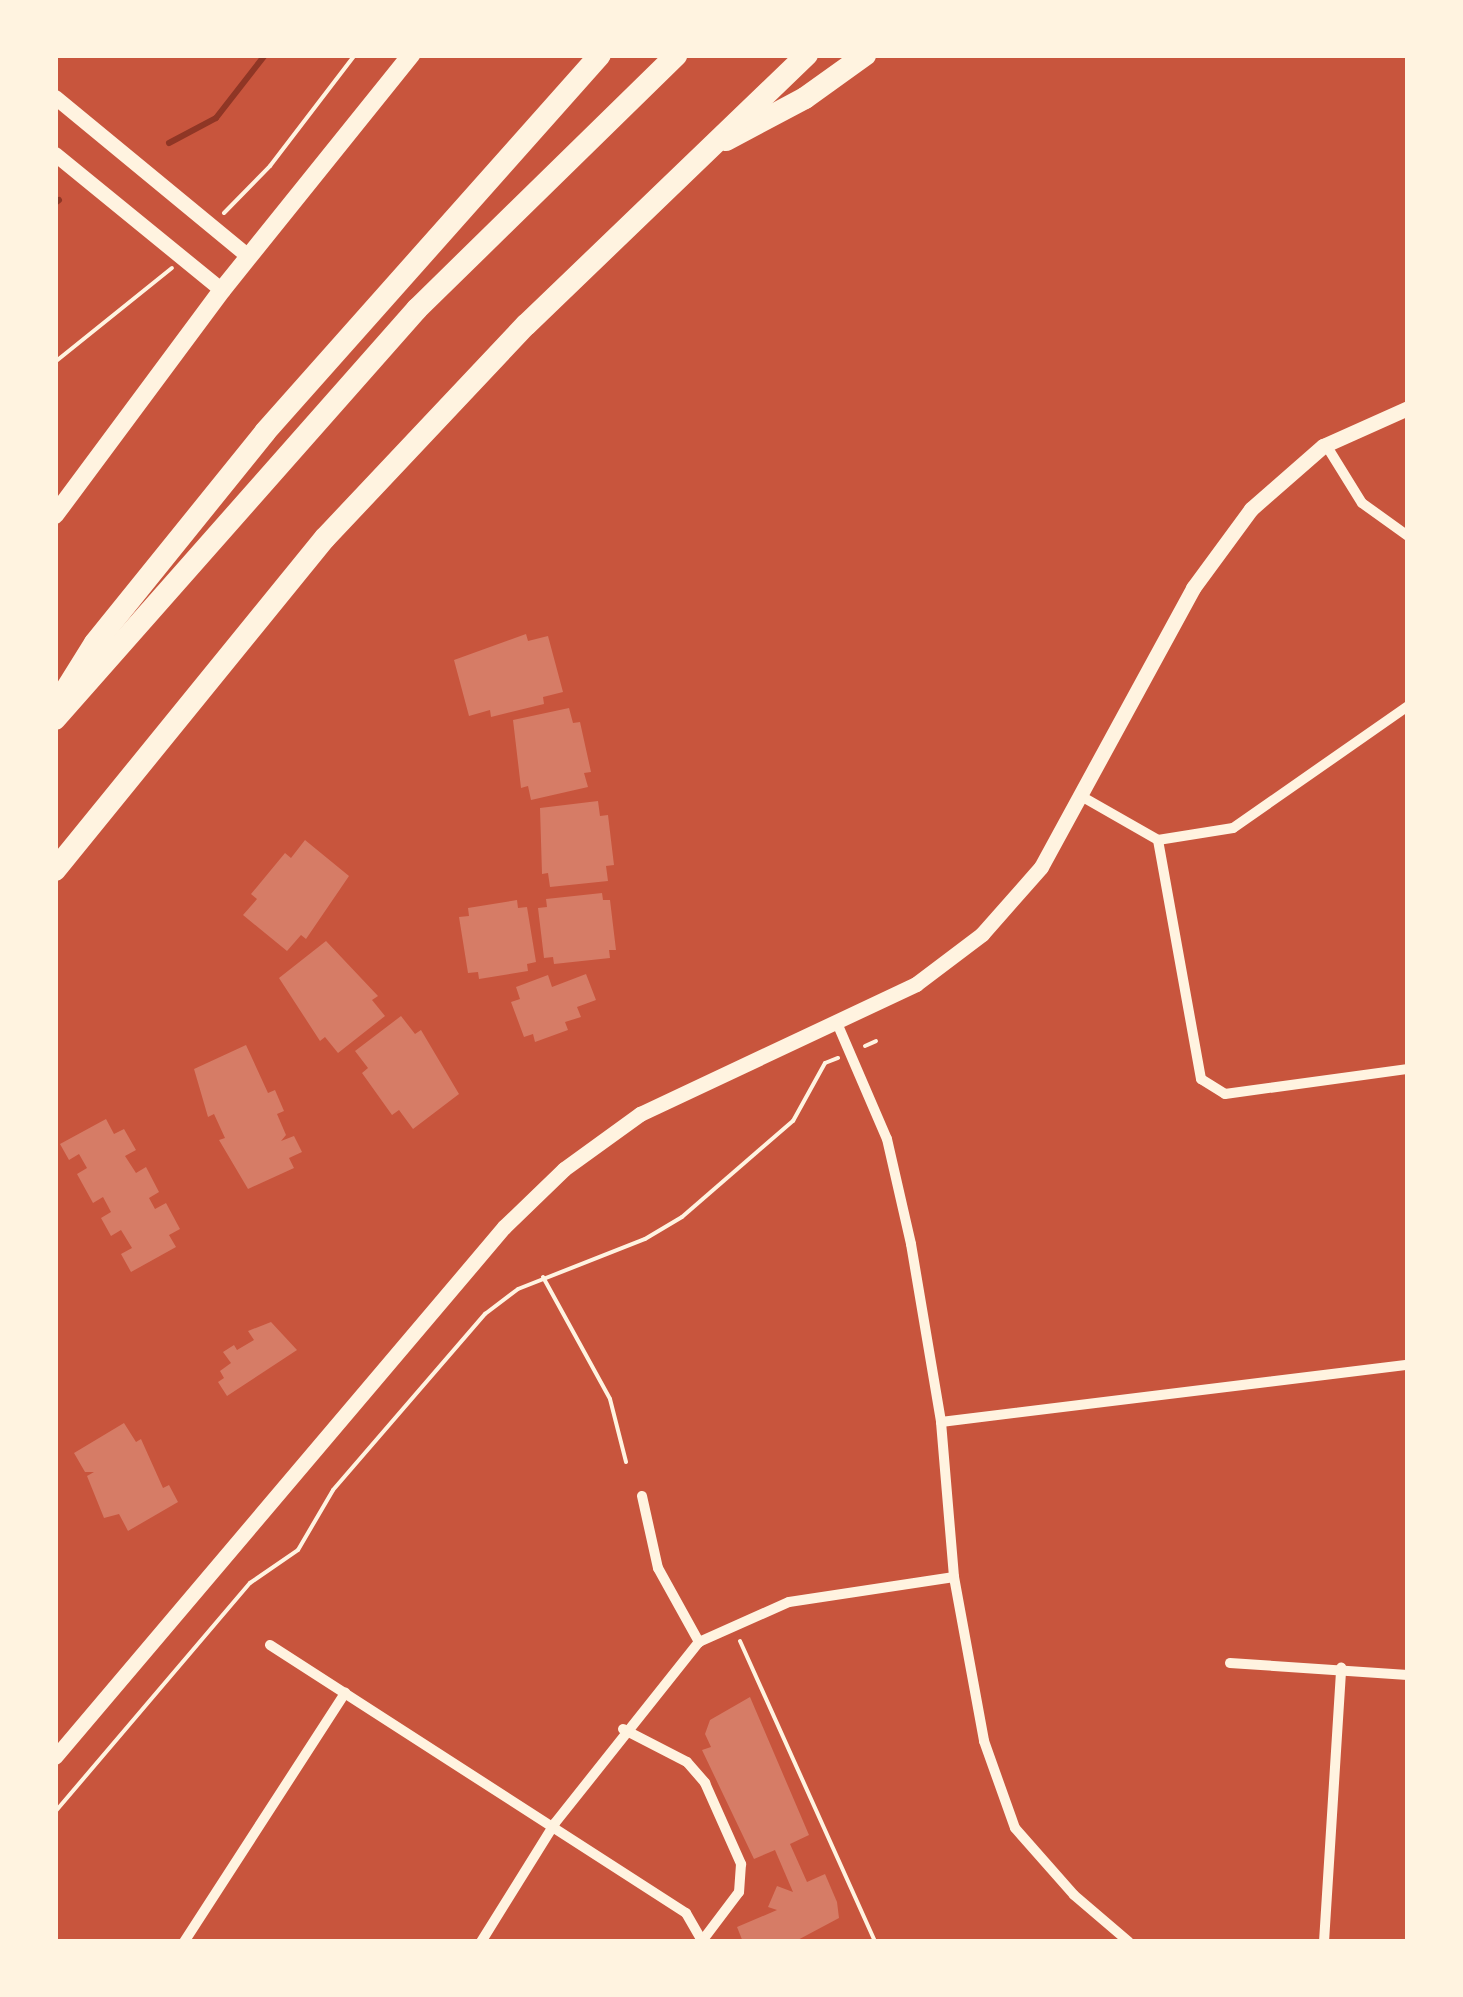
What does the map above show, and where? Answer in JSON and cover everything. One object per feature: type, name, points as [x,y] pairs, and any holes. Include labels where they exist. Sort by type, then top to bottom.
[{"type":"highway","points":[[55,707],[94,643],[266,432],[600,55]]},
{"type":"highway","points":[[55,719],[416,309],[676,55]]},
{"type":"highway","points":[[55,870],[324,538],[526,325],[807,55]]},
{"type":"highway","points":[[706,150],[805,98],[864,55]]},
{"type":"main road","points":[[55,515],[222,290],[411,55]]},
{"type":"street","points":[[55,96],[249,257]]},
{"type":"street","points":[[55,154],[222,290]]},
{"type":"street","points":[[55,1756],[504,1227],[564,1169],[640,1114],[916,984],[982,934],[1041,867],[1194,588],[1251,509],[1326,445],[1408,408]]},
{"type":"street","points":[[1326,445],[1362,503],[1408,536]]},
{"type":"street","points":[[1081,796],[1158,840],[1233,828],[1408,706]]},
{"type":"street","points":[[1158,840],[1201,1080],[1225,1094],[1408,1069]]},
{"type":"street","points":[[838,1023],[887,1139],[941,1422],[954,1578],[984,1740],[1015,1828],[1074,1895],[1130,1942]]},
{"type":"street","points":[[941,1422],[1408,1365]]},
{"type":"street","points":[[642,1496],[658,1568],[700,1642]]},
{"type":"street","points":[[481,1942],[554,1823],[623,1730],[700,1642],[789,1602],[954,1578]]},
{"type":"street","points":[[270,1645],[554,1823],[686,1913],[702,1941],[739,1892],[741,1864],[696,1772],[623,1730]]},
{"type":"street","points":[[1230,1664],[1408,1675]]},
{"type":"street","points":[[1324,1942],[1342,1668]]},
{"type":"street","points":[[184,1942],[345,1693]]},
{"type":"path","points":[[224,214],[270,166],[355,55]]},
{"type":"path","points":[[55,362],[175,265]]},
{"type":"path","points":[[55,1812],[250,1583],[298,1550],[333,1490],[486,1314],[543,1278],[645,1239],[682,1218],[794,1120],[826,1063]]},
{"type":"path","points":[[543,1278],[610,1399],[626,1462]]},
{"type":"path","points":[[734,1626],[875,1942]]},
{"type":"building","points":[[526,634],[528,641],[548,636],[563,692],[543,697],[544,704],[491,717],[490,710],[469,716],[454,660]]},
{"type":"building","points":[[569,708],[573,723],[580,722],[591,772],[584,773],[588,787],[531,800],[528,786],[521,788],[513,720]]},
{"type":"building","points":[[598,801],[600,816],[608,815],[614,865],[606,866],[608,881],[550,887],[548,873],[542,874],[540,808]]},
{"type":"building","points":[[305,840],[349,876],[306,939],[301,935],[287,951],[243,915],[257,899],[251,894],[285,853],[291,858]]},
{"type":"building","points":[[602,893],[603,900],[610,900],[616,950],[609,950],[610,958],[554,964],[553,957],[544,958],[538,908],[547,907],[546,899]]},
{"type":"building","points":[[517,900],[518,908],[527,907],[536,962],[527,964],[528,971],[479,979],[478,972],[468,973],[459,917],[469,916],[468,908]]},
{"type":"building","points":[[326,941],[378,996],[372,1000],[385,1016],[338,1053],[325,1037],[320,1041],[279,978]]},
{"type":"building","points":[[586,974],[596,1000],[577,1007],[581,1017],[565,1022],[568,1030],[535,1042],[533,1034],[524,1037],[511,1002],[520,999],[516,987],[548,975],[552,987]]},
{"type":"building","points":[[401,1016],[415,1034],[421,1030],[459,1094],[413,1129],[399,1110],[392,1115],[362,1073],[368,1068],[355,1051]]},
{"type":"building","points":[[246,1045],[268,1093],[275,1090],[284,1111],[277,1114],[286,1135],[281,1141],[294,1136],[302,1152],[289,1158],[294,1168],[248,1189],[219,1140],[225,1138],[214,1114],[208,1117],[194,1069]]},
{"type":"building","points":[[106,1119],[114,1134],[124,1129],[136,1150],[125,1156],[136,1173],[146,1167],[159,1192],[149,1198],[155,1209],[166,1203],[180,1229],[169,1235],[176,1247],[131,1272],[121,1254],[132,1248],[121,1230],[111,1236],[101,1218],[111,1212],[103,1197],[93,1203],[77,1174],[87,1168],[79,1154],[69,1160],[60,1144]]},
{"type":"building","points":[[271,1322],[297,1350],[227,1396],[218,1382],[224,1378],[220,1371],[231,1363],[223,1352],[234,1345],[237,1350],[254,1340],[248,1331]]},
{"type":"building","points":[[124,1423],[136,1442],[141,1439],[163,1488],[169,1485],[178,1502],[128,1531],[119,1514],[104,1518],[87,1476],[94,1472],[85,1472],[74,1453]]},
{"type":"building","points":[[750,1697],[809,1835],[790,1844],[807,1882],[825,1874],[837,1902],[839,1918],[794,1942],[743,1942],[737,1927],[777,1910],[768,1907],[777,1886],[793,1892],[775,1850],[754,1859],[702,1750],[711,1747],[705,1734],[710,1720]]},
{"type":"waterway","points":[[169,143],[216,118],[265,55]]},
{"type":"waterway","points":[[55,203],[59,200]]}]
